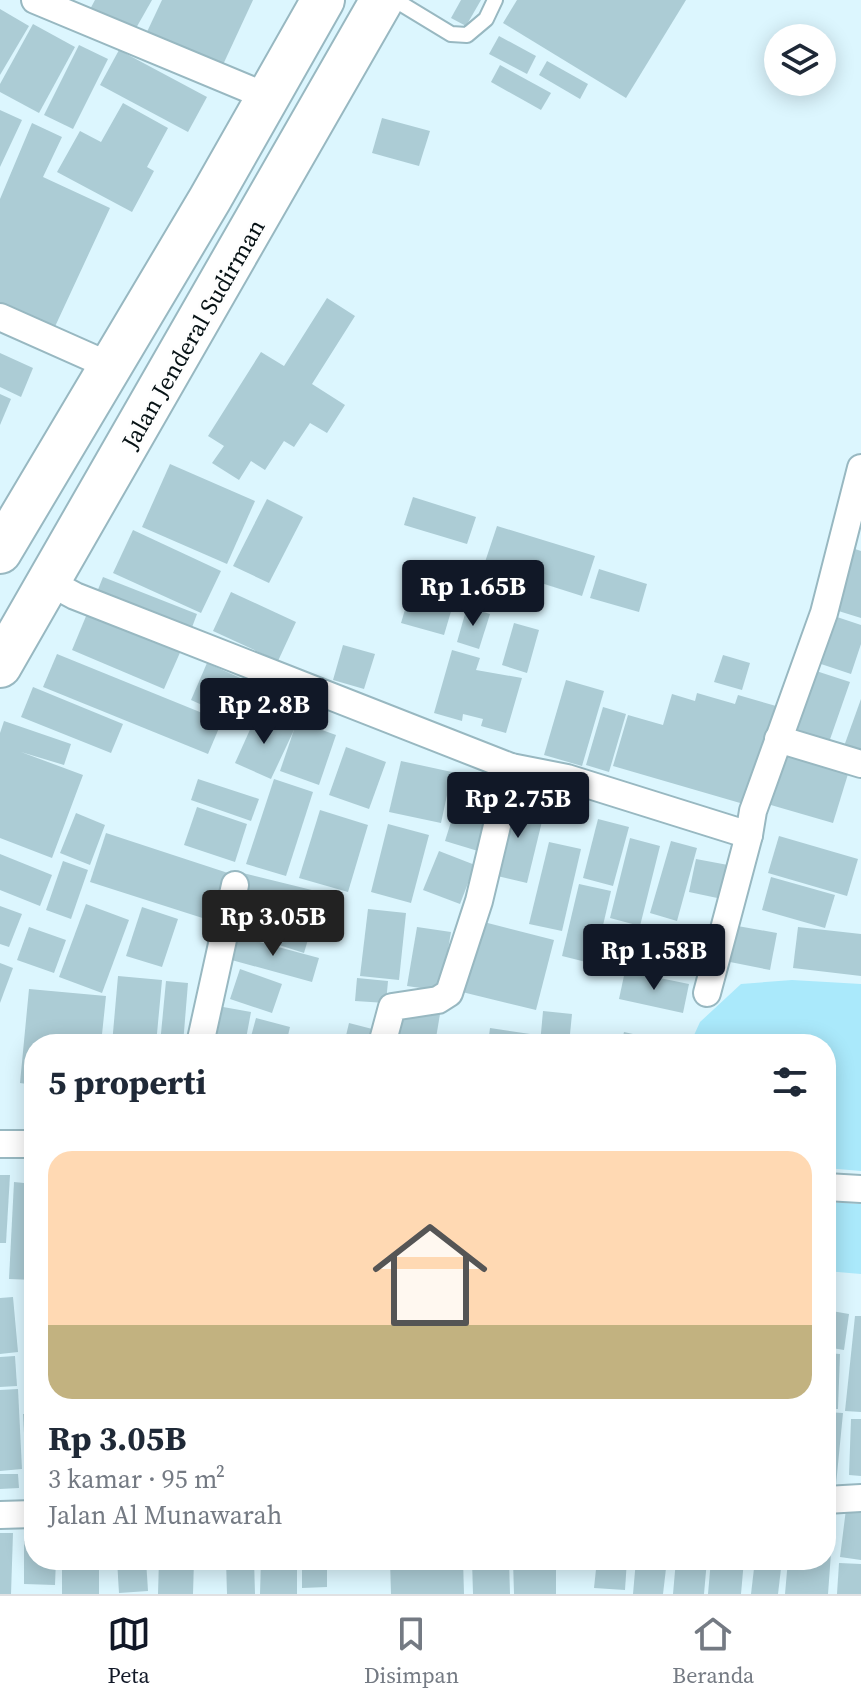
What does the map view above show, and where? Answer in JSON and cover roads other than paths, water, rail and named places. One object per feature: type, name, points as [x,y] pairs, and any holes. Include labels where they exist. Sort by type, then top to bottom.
[{"type":"main road","points":[[0,552],[323,0]]},
{"type":"main road","name":"Jalan Jenderal Sudirman","points":[[0,666],[382,0]]},
{"type":"street","points":[[35,0],[268,97]]},
{"type":"street","points":[[0,317],[108,365]]},
{"type":"street","points":[[707,993],[778,739],[824,613],[861,468]]},
{"type":"street","points":[[49,582],[75,596],[511,767],[567,778],[749,835]]},
{"type":"street","points":[[778,739],[861,764]]},
{"type":"street","points":[[385,1034],[392,1007],[438,1000],[449,993],[479,901],[511,767]]},
{"type":"street","points":[[202,1034],[235,885]]},
{"type":"street","points":[[0,1144],[24,1144]]},
{"type":"street","points":[[836,1188],[861,1189]]},
{"type":"street","points":[[836,1499],[861,1498]]},
{"type":"street","points":[[0,1515],[24,1514]]},
{"type":"lane","points":[[395,0],[451,34],[467,35],[486,19],[495,0]]}]
